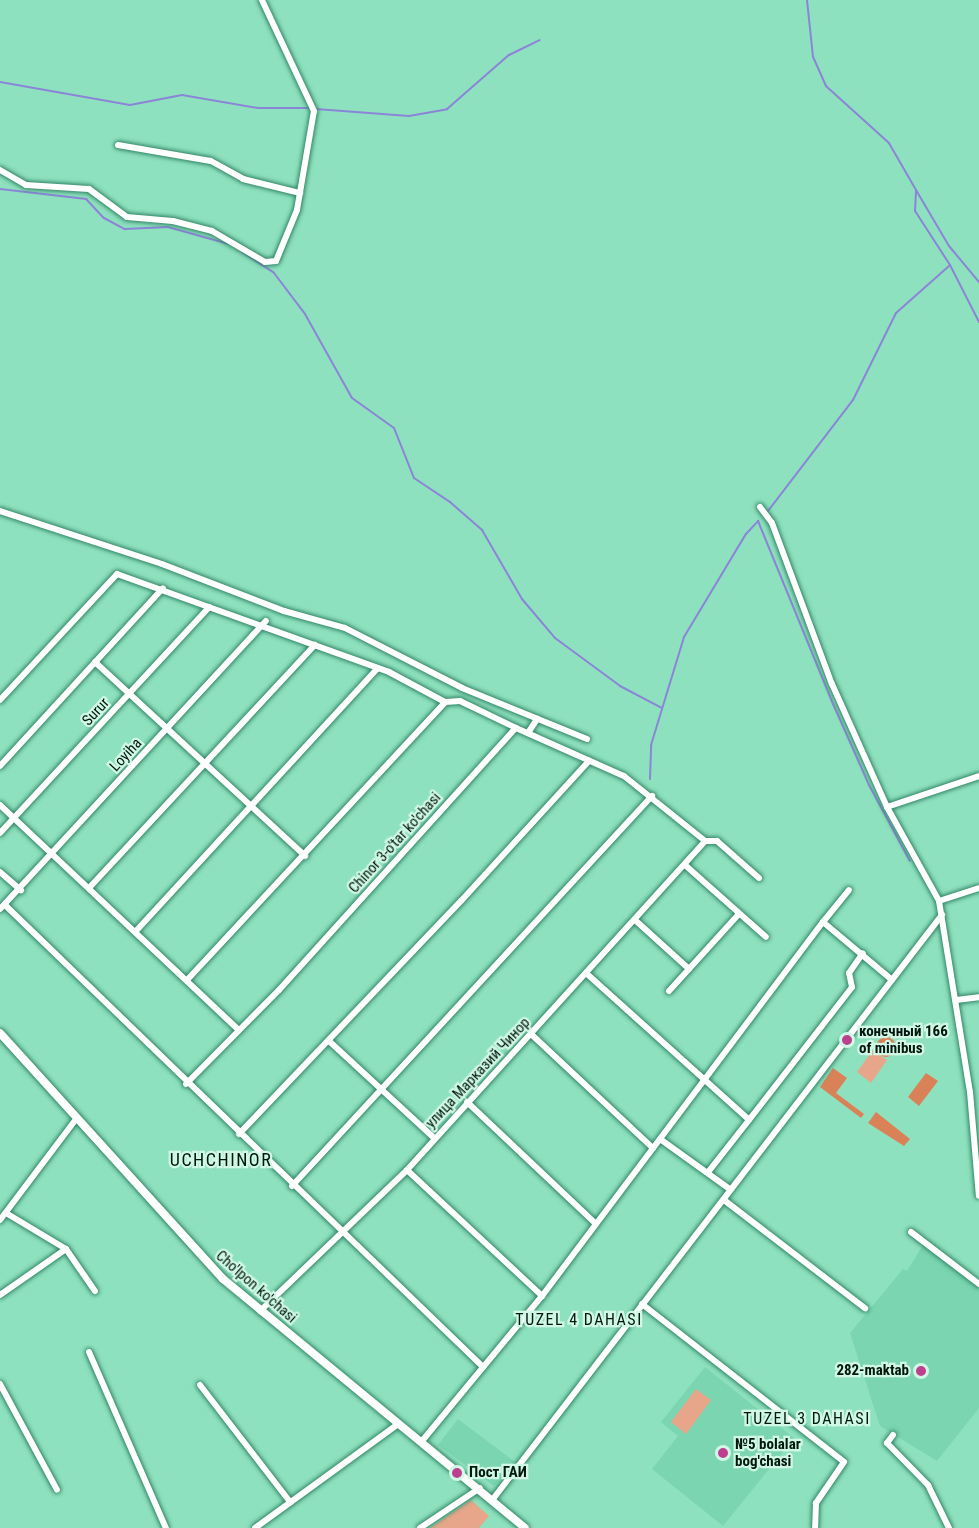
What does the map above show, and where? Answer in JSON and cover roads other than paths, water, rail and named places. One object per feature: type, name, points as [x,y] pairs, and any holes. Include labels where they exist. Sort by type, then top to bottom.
[{"type":"main road","name":"Cho'lpon ko'chasi","points":[[2,1039],[77,1118],[194,1250],[260,1311],[480,1488],[525,1528]]},
{"type":"street","points":[[0,170],[26,185],[89,189],[127,217],[173,221],[212,231],[271,263],[280,256],[300,193],[314,111],[262,0]]},
{"type":"street","points":[[118,145],[211,161],[243,179],[300,193]]},
{"type":"street","points":[[760,507],[772,523],[832,684],[887,807],[939,901],[957,1000],[979,1196]]},
{"type":"street","points":[[0,511],[162,564],[284,611],[345,628],[462,688],[587,739]]},
{"type":"street","points":[[0,700],[117,574],[264,624],[377,669],[445,702],[460,701],[624,776],[705,842],[717,841],[759,879]]},
{"type":"street","points":[[0,766],[163,588]]},
{"type":"street","name":"Surur","points":[[0,833],[209,607]]},
{"type":"street","name":"Loyiha","points":[[2,907],[21,890],[52,853],[264,624]]},
{"type":"street","points":[[89,888],[315,645]]},
{"type":"street","points":[[95,662],[305,856]]},
{"type":"street","points":[[136,931],[377,669]]},
{"type":"street","points":[[188,979],[305,856],[445,702]]},
{"type":"street","points":[[528,733],[537,719]]},
{"type":"street","name":"Chinor 3-o'tar ko'chasi","points":[[186,1084],[239,1030],[516,728]]},
{"type":"street","points":[[239,1134],[329,1041],[589,761]]},
{"type":"street","points":[[887,807],[979,776]]},
{"type":"street","points":[[292,1186],[382,1091],[651,796]]},
{"type":"street","points":[[0,805],[188,979],[239,1030]]},
{"type":"street","name":"улица Марказий Чинор","points":[[260,1311],[343,1235],[407,1170],[705,842]]},
{"type":"street","points":[[685,866],[766,938]]},
{"type":"street","points":[[0,872],[21,890]]},
{"type":"street","points":[[939,901],[979,888]]},
{"type":"street","points":[[422,1442],[542,1296],[595,1222],[849,890]]},
{"type":"street","points":[[2,907],[483,1367]]},
{"type":"street","points":[[669,991],[738,915]]},
{"type":"street","points":[[493,1499],[942,915]]},
{"type":"street","points":[[635,920],[689,969]]},
{"type":"street","points":[[824,920],[892,980]]},
{"type":"street","points":[[709,1171],[852,987],[849,973],[863,953]]},
{"type":"street","points":[[586,973],[703,1082],[749,1120]]},
{"type":"street","points":[[957,1000],[979,996]]},
{"type":"street","points":[[531,1034],[653,1148]]},
{"type":"street","points":[[329,1041],[434,1138]]},
{"type":"street","points":[[467,1102],[595,1222]]},
{"type":"street","points":[[0,1220],[77,1118]]},
{"type":"street","points":[[660,1139],[709,1171],[732,1190]]},
{"type":"street","points":[[407,1170],[542,1296]]},
{"type":"street","points":[[724,1200],[865,1308]]},
{"type":"street","points":[[6,1213],[66,1249],[95,1291]]},
{"type":"street","points":[[911,1232],[979,1284]]},
{"type":"street","points":[[0,1295],[66,1249]]},
{"type":"street","points":[[642,1304],[844,1462],[816,1503],[815,1528]]},
{"type":"street","points":[[89,1352],[166,1528]]},
{"type":"street","points":[[0,1384],[57,1490]]},
{"type":"street","points":[[200,1385],[290,1502]]},
{"type":"street","points":[[255,1528],[398,1424]]},
{"type":"street","points":[[892,1435],[887,1443],[928,1485],[949,1528]]},
{"type":"street","points":[[420,1528],[480,1488]]},
{"type":"waterway","points":[[768,511],[853,400],[896,313],[950,265],[915,211],[916,190],[889,143],[826,86],[813,57],[807,0]]},
{"type":"waterway","points":[[316,109],[409,116],[447,109],[509,55],[540,40]]},
{"type":"waterway","points":[[0,82],[130,105],[182,95],[258,108],[308,108]]},
{"type":"waterway","points":[[0,189],[86,199],[104,218],[125,229],[168,227],[229,244]]},
{"type":"waterway","points":[[916,190],[949,246],[979,282]]},
{"type":"waterway","points":[[242,252],[274,273],[305,314],[352,398],[394,428],[414,478],[450,502],[482,530],[522,599],[555,638],[620,686],[662,708]]},
{"type":"waterway","points":[[950,265],[979,322]]},
{"type":"waterway","points":[[650,779],[651,745],[684,637],[746,534],[758,521],[869,785],[910,861]]},
{"type":"place","name":"конечный 166 of minibus","points":[[847,1040]]},
{"type":"place","name":"282-maktab","points":[[921,1371]]},
{"type":"place","name":"№5 bolalar bog'chasi","points":[[723,1453]]},
{"type":"place","name":"Пост ГАИ","points":[[457,1473]]},
{"type":"district","name":"UCHCHINOR","points":[[221,1160]]},
{"type":"district","name":"TUZEL 4 DAHASI","points":[[579,1320]]},
{"type":"district","name":"TUZEL 3 DAHASI","points":[[807,1419]]}]
